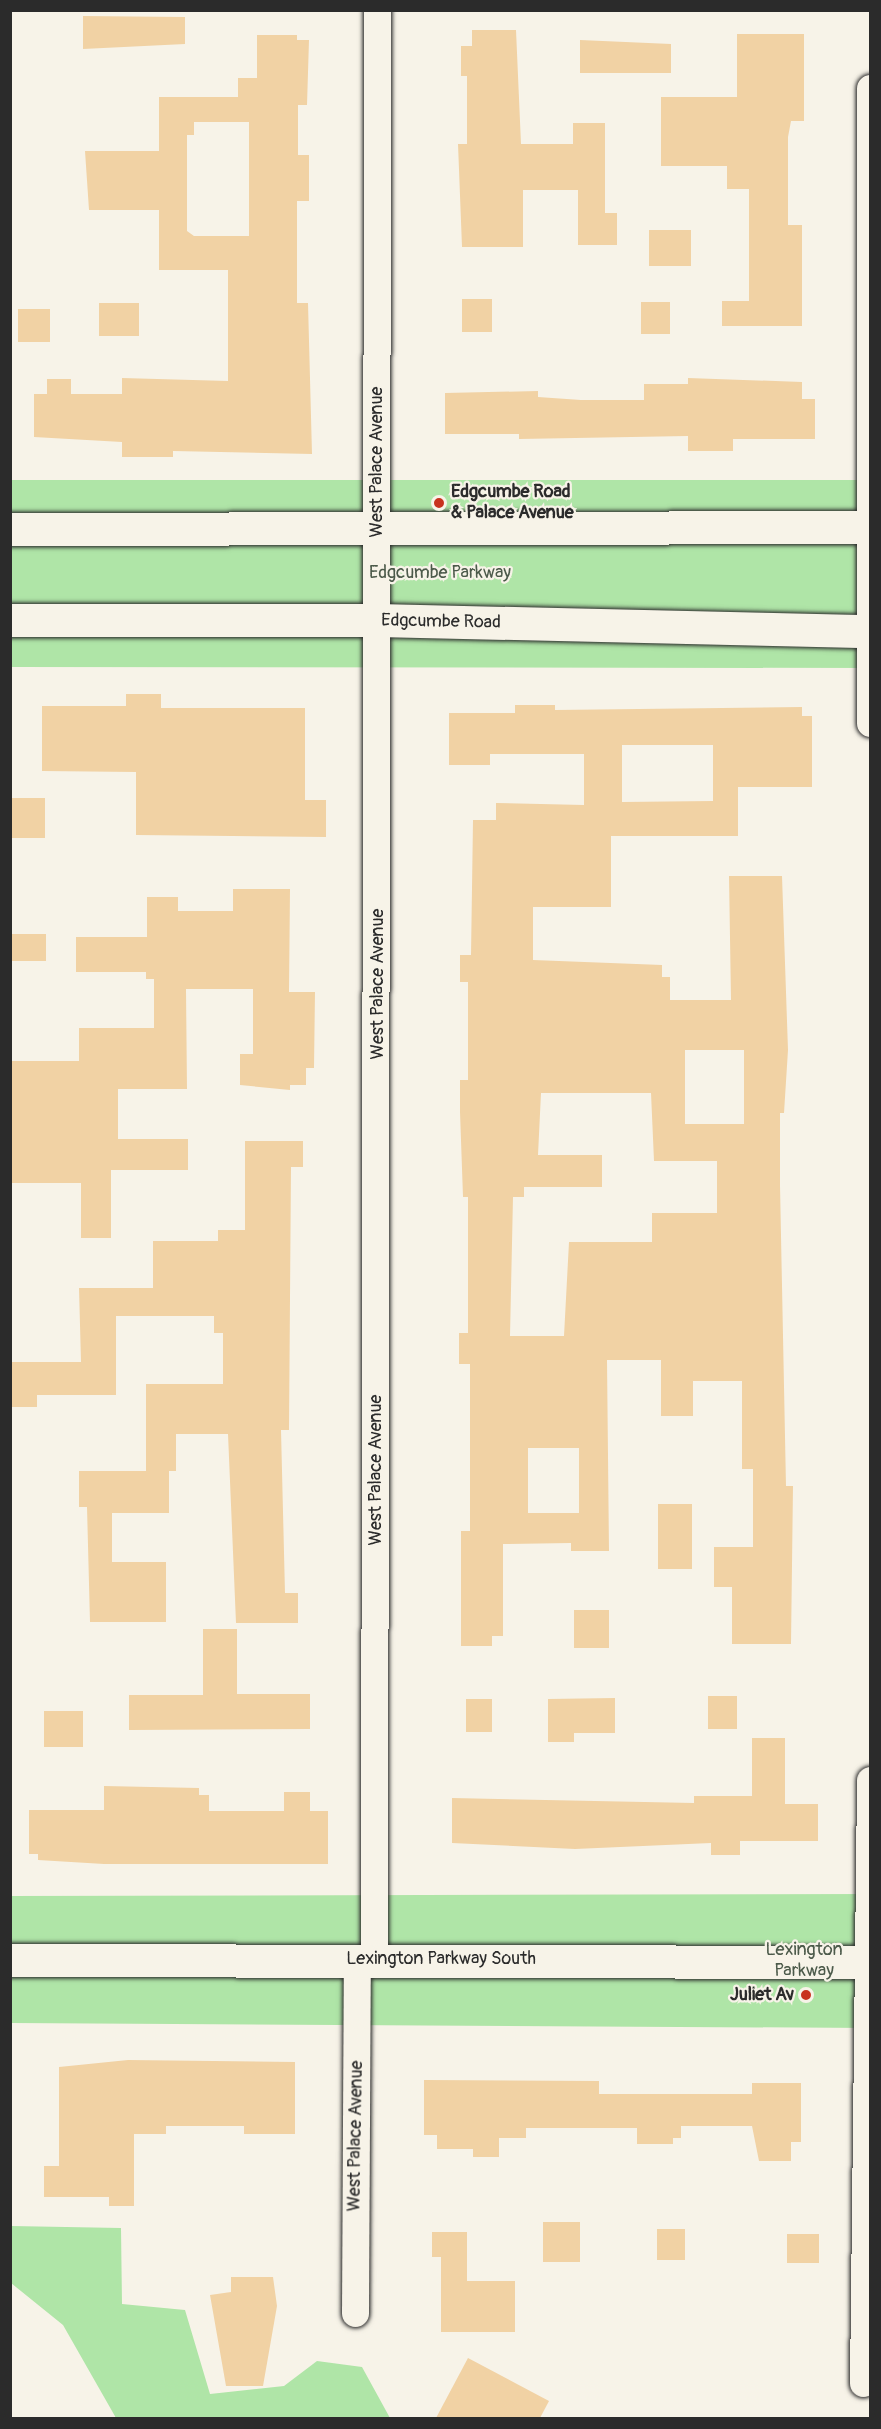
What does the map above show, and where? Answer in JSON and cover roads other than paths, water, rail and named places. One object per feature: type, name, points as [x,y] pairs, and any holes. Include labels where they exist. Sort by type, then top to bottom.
[{"type":"street","name":"West Palace Avenue","points":[[355,2313],[366,1959],[377,620],[377,10]]},
{"type":"street","points":[[870,88],[870,723]]},
{"type":"street","points":[[10,529],[377,530],[870,527]]},
{"type":"street","name":"Edgcumbe Road","points":[[10,620],[377,620],[869,631]]},
{"type":"street","points":[[863,2382],[870,1962],[870,1779]]},
{"type":"street","name":"Lexington Parkway South","points":[[10,1960],[366,1959],[870,1962]]},
{"type":"place","name":"Edgcumbe Road & Palace Avenue","points":[[439,503]]},
{"type":"place","name":"Juliet Av","points":[[806,1995]]},
{"type":"park label","name":"Edgcumbe Parkway","points":[[440,573]]},
{"type":"park label","name":"Lexington Parkway","points":[[804,1961]]}]
